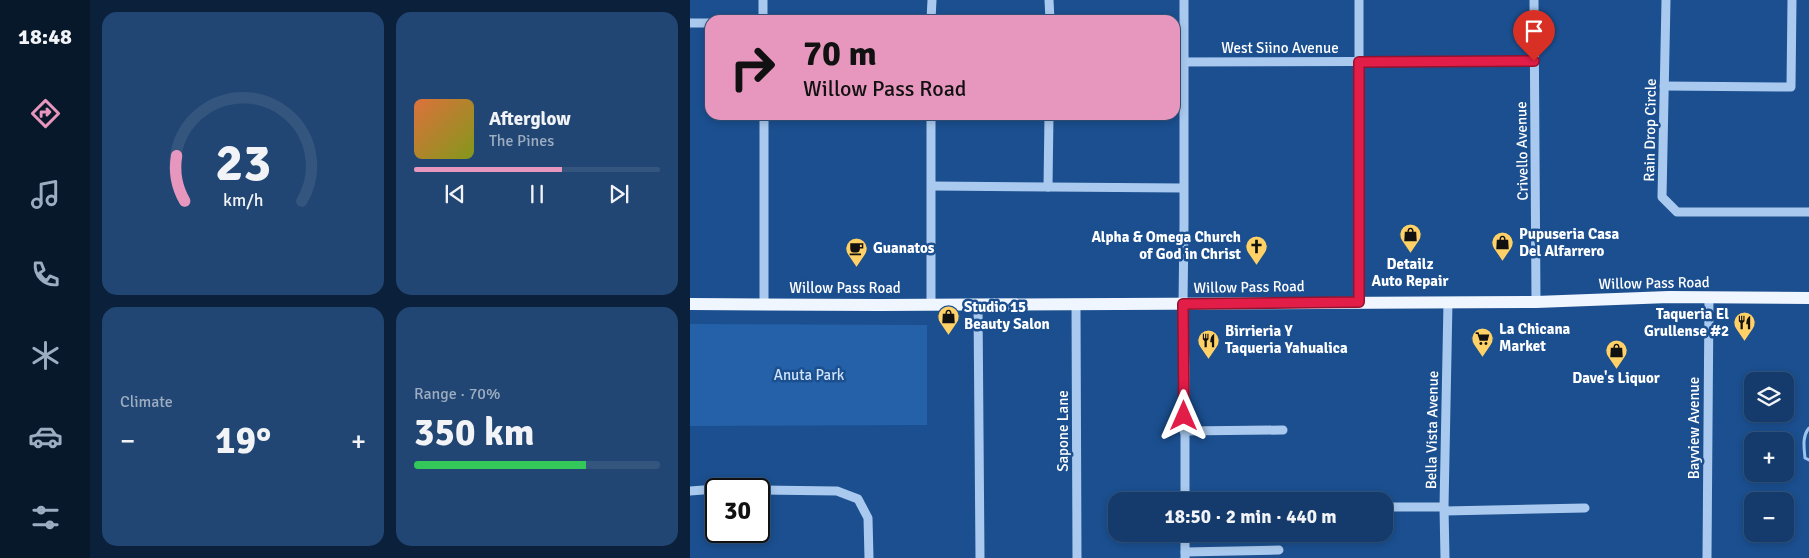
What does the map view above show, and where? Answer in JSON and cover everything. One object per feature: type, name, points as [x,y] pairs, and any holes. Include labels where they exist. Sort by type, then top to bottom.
[{"type":"main road","name":"Willow Pass Road","points":[[690,304],[1183,304],[1536,302],[1669,297],[1809,298]]},
{"type":"street","points":[[763,0],[763,15]]},
{"type":"street","points":[[931,15],[932,0]]},
{"type":"street","points":[[1049,0],[1050,15]]},
{"type":"street","points":[[1184,0],[1180,62],[1184,188],[1185,492]]},
{"type":"street","points":[[1359,0],[1359,302]]},
{"type":"street","name":"Crivello Avenue","points":[[1534,0],[1536,302]]},
{"type":"street","name":"Rain Drop Circle","points":[[1666,0],[1662,197],[1677,212],[1809,212]]},
{"type":"street","points":[[1664,86],[1791,87],[1792,0]]},
{"type":"street","points":[[690,23],[705,23]]},
{"type":"street","name":"West Siino Avenue","points":[[1180,62],[1534,61]]},
{"type":"street","points":[[764,120],[764,304]]},
{"type":"street","points":[[931,304],[932,120]]},
{"type":"street","points":[[1048,188],[1049,120]]},
{"type":"street","points":[[932,186],[1184,188]]},
{"type":"street","name":"Bayview Avenue","points":[[1707,558],[1709,298]]},
{"type":"street","name":"Bella Vista Avenue","points":[[1445,558],[1444,509],[1448,302]]},
{"type":"street","points":[[978,304],[980,558]]},
{"type":"street","name":"Sapone Lane","points":[[1076,304],[1077,558]]},
{"type":"street","points":[[1184,431],[1283,430]]},
{"type":"street","points":[[690,491],[705,490]]},
{"type":"street","points":[[770,490],[837,491],[858,499],[868,518],[869,558]]},
{"type":"street","points":[[1393,507],[1444,509],[1585,508]]},
{"type":"street","points":[[1185,542],[1185,555],[1279,550]]},
{"type":"green space","name":"Anuta Park","points":[[690,324],[927,325],[927,425],[690,426]]},
{"type":"waterway","points":[[1809,428],[1804,438],[1805,458],[1809,460]]},
{"type":"place","name":"Detailz Auto Repair","points":[[1410,254]]},
{"type":"place","name":"Pupuseria Casa Del Alfarrero","points":[[1503,262]]},
{"type":"place","name":"Alpha & Omega Church of God in Christ","points":[[1257,265]]},
{"type":"place","name":"Guanatos","points":[[857,267]]},
{"type":"place","name":"Studio 15 Beauty Salon","points":[[948,335]]},
{"type":"place","name":"Taqueria El Grullense #2","points":[[1745,342]]},
{"type":"place","name":"La Chicana Market","points":[[1483,357]]},
{"type":"place","name":"Birrieria Y Taqueria Yahualica","points":[[1209,359]]},
{"type":"place","name":"Dave's Liquor","points":[[1616,369]]},
{"type":"route","points":[[1184,416],[1183,304],[1359,302],[1359,62],[1534,61]]}]
